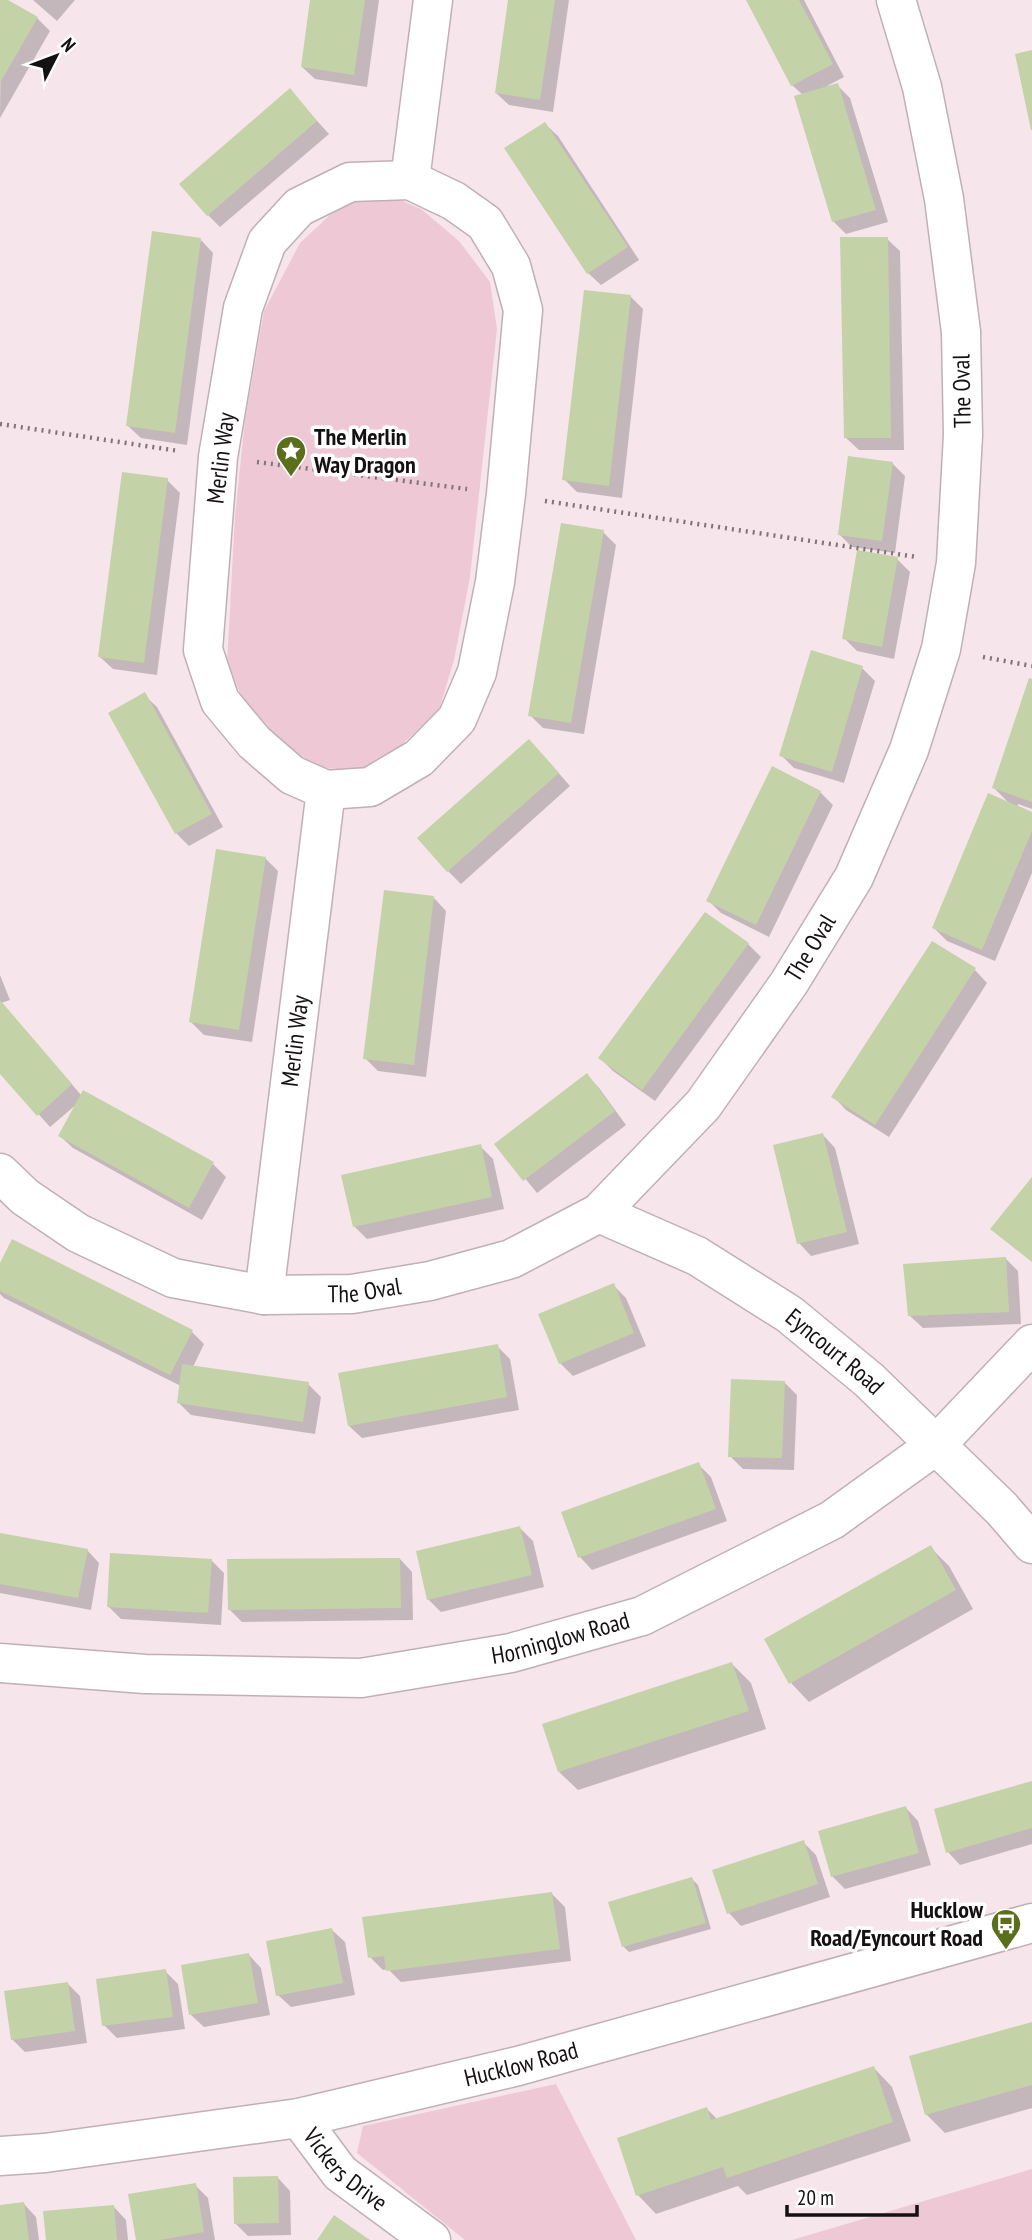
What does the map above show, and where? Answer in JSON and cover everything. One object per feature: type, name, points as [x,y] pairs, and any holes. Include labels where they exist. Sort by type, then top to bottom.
[{"type":"street","points":[[410,180],[433,0]]},
{"type":"street","name":"The Oval","points":[[0,1173],[24,1198],[78,1233],[173,1278],[264,1294],[352,1294],[430,1281],[511,1259],[599,1213],[703,1105],[789,983],[854,877],[909,750],[940,649],[956,563],[963,435],[961,332],[944,198],[922,88],[896,0]]},
{"type":"street","name":"Merlin Way","points":[[410,180],[454,201],[485,223],[510,266],[523,310],[495,582],[477,672],[457,719],[419,758],[370,787],[326,790],[292,775],[254,742],[220,701],[203,650],[218,457],[243,308],[267,243],[299,207],[350,182],[410,180]]},
{"type":"street","name":"Merlin Way","points":[[264,1294],[326,790]]},
{"type":"street","name":"Eyncourt Road","points":[[599,1213],[697,1256],[789,1314],[869,1380],[1002,1509],[1032,1544]]},
{"type":"street","name":"Horninglow Road","points":[[0,1663],[145,1674],[361,1678],[511,1653],[642,1616],[832,1520],[936,1445],[1032,1344]]},
{"type":"street","name":"Hucklow Road","points":[[0,2156],[299,2118],[518,2066],[1032,1923]]},
{"type":"street","name":"Vickers Drive","points":[[299,2118],[340,2173],[431,2240]]},
{"type":"path","points":[[940,649],[1032,666]]},
{"type":"shaded area","points":[[389,195],[421,209],[459,241],[490,282],[497,329],[470,577],[454,660],[439,710],[399,747],[361,770],[320,768],[286,746],[248,711],[227,663],[235,516],[245,420],[264,311],[300,243],[348,198]]},
{"type":"shaded area","points":[[556,2084],[636,2240],[465,2240],[357,2153],[363,2126]]},
{"type":"shaded area","points":[[1032,2169],[1032,2240],[792,2240]]},
{"type":"building","points":[[0,0],[8,0],[38,17],[0,83]]},
{"type":"building","points":[[310,0],[365,0],[354,75],[301,67]]},
{"type":"building","points":[[508,0],[555,0],[540,100],[495,93]]},
{"type":"building","points":[[746,0],[799,0],[833,64],[791,86]]},
{"type":"building","points":[[1032,50],[1032,130],[1031,130],[1015,54]]},
{"type":"building","points":[[838,83],[876,210],[832,222],[794,96]]},
{"type":"building","points":[[290,88],[317,121],[207,216],[179,184]]},
{"type":"building","points":[[545,122],[628,247],[587,274],[504,148]]},
{"type":"building","points":[[152,231],[201,238],[175,433],[126,426]]},
{"type":"building","points":[[840,237],[888,237],[891,438],[844,438]]},
{"type":"building","points":[[584,290],[631,295],[609,486],[562,480]]},
{"type":"building","points":[[848,456],[893,462],[882,541],[838,535]]},
{"type":"building","points":[[122,472],[168,478],[144,663],[98,657]]},
{"type":"building","points":[[561,523],[604,530],[571,723],[528,716]]},
{"type":"building","points":[[857,550],[898,557],[882,647],[842,639]]},
{"type":"building","points":[[811,650],[863,666],[832,772],[779,756]]},
{"type":"building","points":[[1029,678],[1032,679],[1032,802],[992,788]]},
{"type":"building","points":[[145,692],[212,814],[175,834],[108,713]]},
{"type":"building","points":[[529,739],[559,773],[447,872],[417,838]]},
{"type":"building","points":[[772,766],[821,791],[756,925],[706,901]]},
{"type":"building","points":[[988,793],[1032,812],[1032,831],[982,950],[932,928]]},
{"type":"building","points":[[216,849],[266,857],[239,1030],[189,1022]]},
{"type":"building","points":[[384,890],[434,896],[414,1065],[363,1059]]},
{"type":"building","points":[[705,912],[749,943],[642,1090],[598,1058]]},
{"type":"building","points":[[932,941],[976,968],[875,1125],[831,1097]]},
{"type":"building","points":[[0,1000],[72,1084],[37,1116],[0,1074]]},
{"type":"building","points":[[587,1073],[615,1111],[523,1181],[494,1144]]},
{"type":"building","points":[[83,1090],[214,1162],[189,1208],[58,1136]]},
{"type":"building","points":[[823,1133],[847,1232],[797,1244],[773,1145]]},
{"type":"building","points":[[481,1144],[492,1197],[353,1227],[341,1175]]},
{"type":"building","points":[[1032,1177],[1032,1262],[990,1229]]},
{"type":"building","points":[[12,1239],[193,1330],[170,1375],[0,1291],[0,1263]]},
{"type":"building","points":[[1006,1257],[1009,1312],[908,1316],[903,1264]]},
{"type":"building","points":[[614,1283],[634,1333],[559,1364],[538,1314]]},
{"type":"building","points":[[498,1344],[507,1397],[348,1426],[338,1373]]},
{"type":"building","points":[[182,1364],[309,1382],[303,1422],[177,1403]]},
{"type":"building","points":[[731,1379],[785,1381],[782,1458],[728,1457]]},
{"type":"building","points":[[699,1462],[716,1509],[578,1558],[561,1512]]},
{"type":"building","points":[[520,1526],[532,1575],[427,1600],[416,1551]]},
{"type":"building","points":[[0,1533],[88,1549],[78,1598],[0,1584]]},
{"type":"building","points":[[931,1545],[956,1590],[789,1684],[764,1639]]},
{"type":"building","points":[[110,1553],[212,1559],[208,1613],[107,1607]]},
{"type":"building","points":[[400,1558],[401,1608],[228,1610],[227,1559]]},
{"type":"building","points":[[732,1662],[749,1711],[558,1772],[542,1724]]},
{"type":"building","points":[[1032,1781],[1032,1828],[946,1853],[934,1809]]},
{"type":"building","points":[[906,1806],[919,1853],[831,1877],[818,1831]]},
{"type":"building","points":[[804,1840],[818,1884],[727,1914],[712,1870]]},
{"type":"building","points":[[692,1877],[706,1923],[622,1947],[608,1902]]},
{"type":"building","points":[[552,1892],[560,1949],[386,1971],[384,1956],[368,1958],[362,1917]]},
{"type":"building","points":[[332,1928],[343,1983],[276,1996],[266,1941]]},
{"type":"building","points":[[249,1953],[258,2003],[189,2015],[181,1965]]},
{"type":"building","points":[[166,1969],[173,2017],[102,2026],[96,1979]]},
{"type":"building","points":[[68,1982],[75,2031],[11,2040],[4,1991]]},
{"type":"building","points":[[1032,2022],[1032,2085],[925,2115],[909,2056]]},
{"type":"building","points":[[874,2066],[893,2122],[727,2178],[723,2167],[636,2196],[617,2138],[707,2107],[711,2120]]},
{"type":"building","points":[[278,2176],[279,2223],[234,2224],[233,2177]]},
{"type":"building","points":[[196,2183],[204,2232],[160,2240],[136,2240],[128,2194]]},
{"type":"building","points":[[24,2202],[29,2240],[0,2240],[0,2205]]},
{"type":"building","points":[[114,2205],[117,2240],[46,2240],[43,2211]]},
{"type":"building","points":[[334,2215],[367,2238],[370,2240],[317,2240]]},
{"type":"place","name":"The Merlin Way Dragon","points":[[291,478]]},
{"type":"place","name":"Hucklow Road/Eyncourt Road","points":[[1006,1951]]}]
